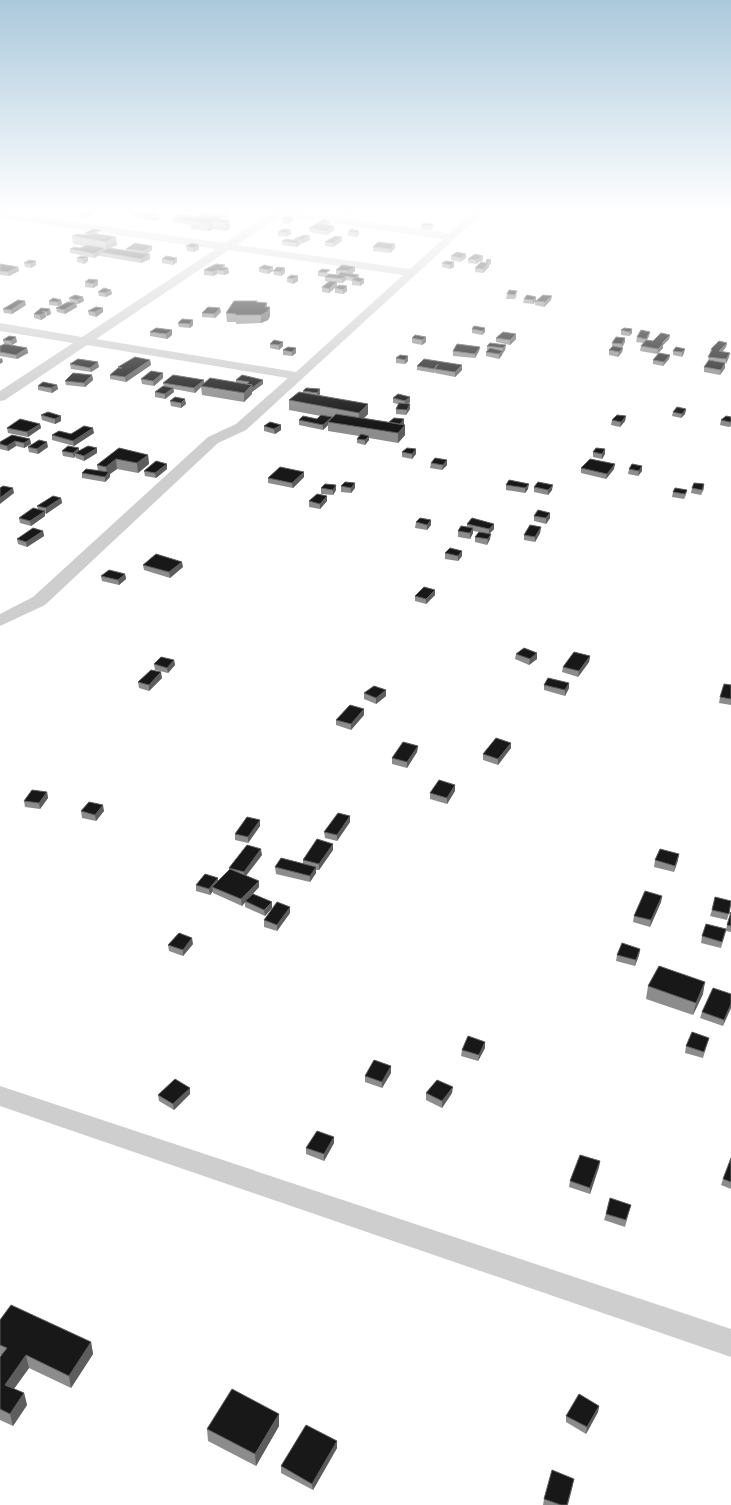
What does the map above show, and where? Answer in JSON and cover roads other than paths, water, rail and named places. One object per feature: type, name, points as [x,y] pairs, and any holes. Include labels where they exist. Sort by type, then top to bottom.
[{"type":"street","points":[[0,397],[175,282]]},
{"type":"street","points":[[0,621],[39,601],[213,440],[241,427],[402,282]]},
{"type":"street","points":[[0,327],[299,376]]},
{"type":"street","points":[[0,1096],[731,1343]]}]
